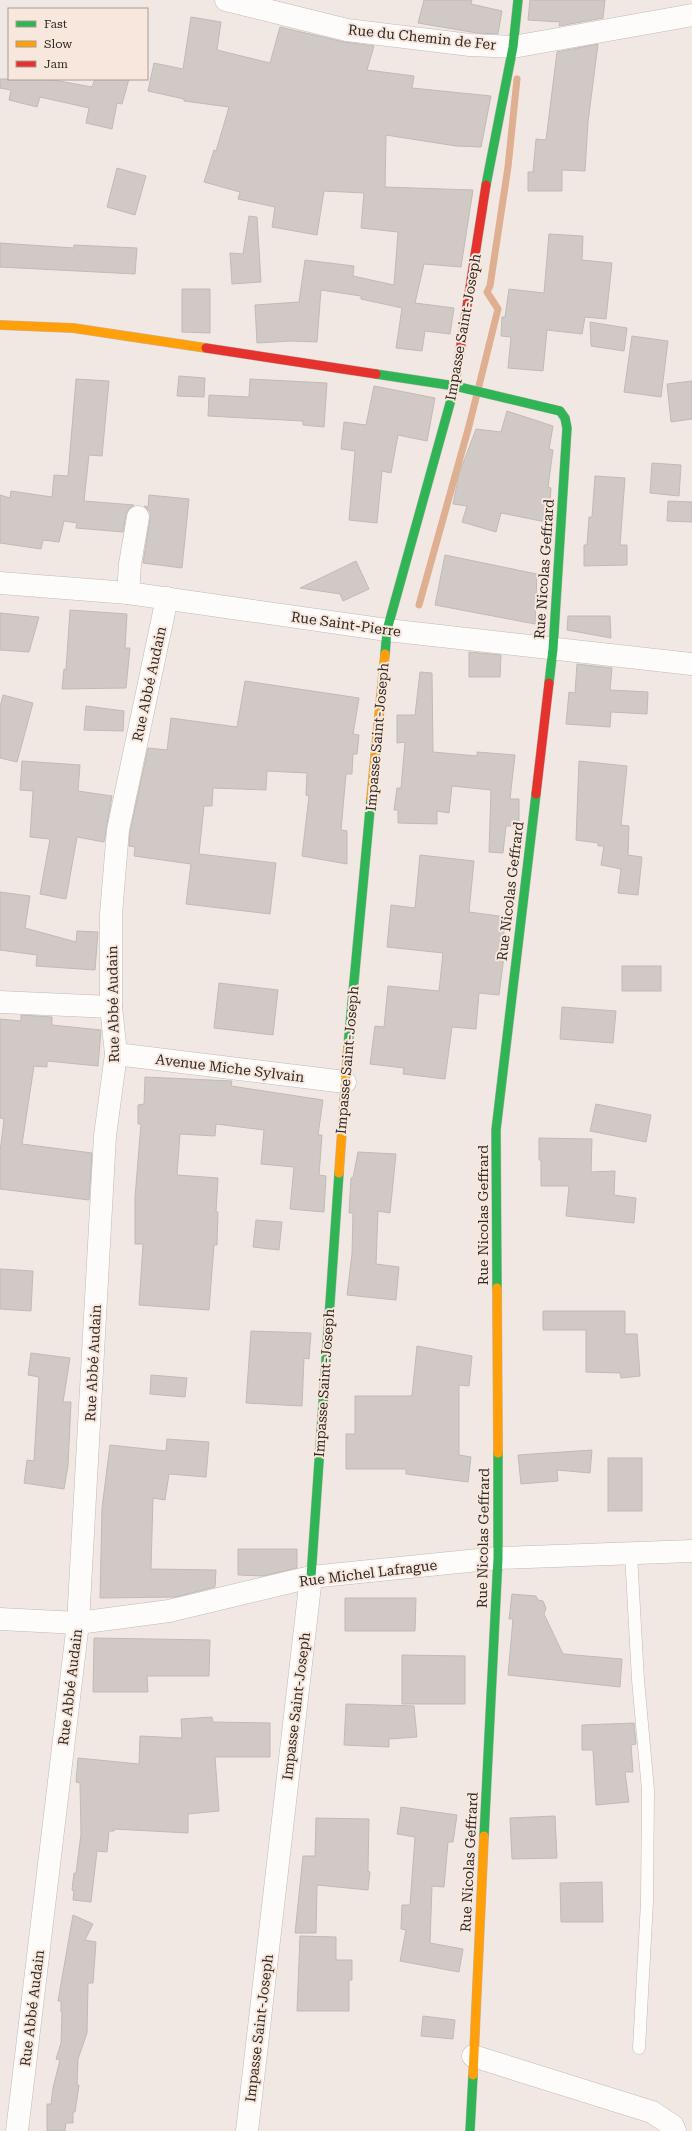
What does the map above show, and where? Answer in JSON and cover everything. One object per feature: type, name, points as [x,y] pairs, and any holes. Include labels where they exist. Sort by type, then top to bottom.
[{"type":"street","name":"Rue du Chemin de Fer","points":[[226,0],[347,30],[470,45],[513,47],[692,15]]},
{"type":"street","name":"Impasse Saint-Joseph","points":[[247,2131],[311,1577],[345,1082],[387,630],[455,386],[486,192],[513,47],[518,0]]},
{"type":"street","name":"Rue Nicolas Geffrard","points":[[0,326],[73,328],[455,386],[560,411],[565,418],[567,428],[553,648],[496,1130],[498,1558],[470,2131]]},
{"type":"street","points":[[128,593],[130,564],[138,517]]},
{"type":"street","name":"Rue Saint-Pierre","points":[[0,583],[128,593],[387,630],[692,664]]},
{"type":"street","name":"Rue Abbé Audain","points":[[17,2131],[78,1623],[105,1136],[116,1054],[111,1006],[111,914],[118,830],[167,598]]},
{"type":"street","points":[[0,1002],[111,1006]]},
{"type":"street","name":"Avenue Miche Sylvain","points":[[116,1054],[345,1082]]},
{"type":"street","name":"Rue Michel Lafrague","points":[[0,1619],[78,1623],[169,1611],[311,1577],[498,1558],[692,1551]]},
{"type":"street","points":[[473,2056],[652,2112],[673,2126],[675,2131]]},
{"type":"lane","points":[[631,1554],[638,1680],[648,1790],[647,1902],[639,2048]]},
{"type":"building","points":[[424,0],[472,0],[471,4],[502,11],[498,34],[477,33],[418,23]]},
{"type":"building","points":[[530,0],[605,0],[603,18],[559,26],[560,22],[528,20]]},
{"type":"building","points":[[191,17],[221,22],[217,50],[270,63],[280,27],[344,42],[374,46],[367,70],[414,76],[412,88],[491,96],[481,147],[456,146],[386,135],[385,187],[473,190],[461,267],[424,264],[415,303],[454,308],[450,334],[425,331],[422,351],[396,348],[402,308],[361,299],[361,296],[321,290],[317,342],[291,341],[257,343],[255,305],[299,302],[305,260],[354,266],[353,276],[394,285],[398,232],[361,228],[364,193],[324,191],[317,235],[272,227],[275,207],[238,199],[240,192],[204,182],[214,150],[216,151],[229,107],[184,101],[184,99],[148,91],[154,63],[183,69]]},
{"type":"building","points":[[598,44],[588,122],[585,171],[562,170],[562,191],[528,191],[528,172],[533,172],[536,139],[546,140],[557,52]]},
{"type":"building","points":[[0,79],[54,80],[92,87],[95,80],[129,80],[122,104],[117,103],[112,129],[86,123],[89,108],[40,97],[37,107],[9,100],[11,90],[0,88]]},
{"type":"building","points":[[117,168],[146,176],[135,215],[107,207]]},
{"type":"building","points":[[249,216],[257,217],[261,282],[232,284],[230,253],[243,254]]},
{"type":"building","points":[[549,234],[583,236],[582,260],[612,263],[606,319],[585,317],[582,334],[547,330],[543,371],[508,368],[511,337],[501,336],[502,317],[505,317],[509,289],[544,293]]},
{"type":"building","points":[[0,243],[74,248],[74,245],[137,248],[135,274],[0,267]]},
{"type":"building","points":[[182,289],[210,289],[210,333],[182,332]]},
{"type":"building","points":[[590,322],[627,328],[624,351],[591,346]]},
{"type":"building","points":[[632,336],[668,341],[661,397],[624,392]]},
{"type":"building","points":[[179,376],[205,378],[204,397],[177,396]]},
{"type":"building","points":[[76,379],[109,381],[102,456],[89,455],[84,501],[134,505],[129,509],[126,515],[123,532],[76,528],[77,523],[64,521],[59,542],[43,540],[41,549],[0,543],[0,495],[10,498],[11,491],[52,497],[54,475],[68,476]]},
{"type":"building","points":[[250,379],[327,383],[324,427],[303,425],[303,421],[208,416],[209,395],[249,397]]},
{"type":"building","points":[[692,381],[692,419],[671,422],[667,384]]},
{"type":"building","points":[[374,386],[435,398],[427,441],[398,435],[391,473],[382,471],[377,523],[349,520],[355,451],[341,449],[344,422],[366,425]]},
{"type":"building","points":[[507,411],[553,426],[549,449],[553,450],[548,487],[551,488],[550,503],[546,522],[501,513],[496,532],[462,522],[467,506],[453,504],[459,474],[476,429],[501,432]]},
{"type":"building","points":[[652,463],[681,465],[679,496],[650,493]]},
{"type":"building","points":[[595,476],[625,478],[620,545],[627,545],[627,565],[584,566],[584,545],[587,545],[589,517],[592,517]]},
{"type":"building","points":[[149,495],[189,499],[182,568],[143,563],[150,519],[150,512],[144,506],[148,507]]},
{"type":"building","points":[[668,501],[692,502],[692,522],[667,521]]},
{"type":"building","points":[[445,555],[537,574],[535,624],[435,605]]},
{"type":"building","points":[[356,561],[369,589],[343,601],[340,594],[300,588]]},
{"type":"building","points":[[70,610],[127,614],[125,648],[130,648],[126,688],[62,689],[64,669],[66,670]]},
{"type":"building","points":[[0,613],[39,617],[29,652],[0,650]]},
{"type":"building","points":[[568,616],[610,616],[611,638],[567,630]]},
{"type":"building","points":[[469,652],[501,655],[500,677],[469,677]]},
{"type":"building","points":[[577,664],[612,668],[610,690],[648,692],[647,714],[611,712],[610,727],[566,724],[569,692],[575,693]]},
{"type":"building","points":[[420,672],[432,673],[433,752],[477,756],[477,752],[515,755],[510,799],[519,799],[519,826],[506,826],[503,853],[489,852],[491,790],[452,786],[449,813],[437,811],[437,824],[398,823],[398,810],[394,810],[397,788],[401,788],[405,742],[397,743],[397,715],[415,715]]},
{"type":"building","points":[[245,681],[359,698],[353,734],[359,735],[357,754],[353,754],[352,774],[346,774],[341,830],[347,831],[347,864],[302,856],[309,796],[306,795],[307,773],[267,771],[266,790],[213,788],[212,806],[204,806],[199,854],[276,863],[270,914],[186,904],[191,864],[134,856],[135,847],[129,846],[130,832],[148,748],[167,750],[171,718],[237,727]]},
{"type":"building","points":[[3,695],[33,703],[17,762],[0,758],[0,707]]},
{"type":"building","points":[[86,706],[124,711],[123,731],[84,730]]},
{"type":"building","points":[[22,761],[80,765],[78,791],[112,796],[104,842],[77,837],[66,899],[40,894],[50,839],[30,837],[33,791],[20,790]]},
{"type":"building","points":[[579,761],[627,766],[621,825],[629,826],[628,855],[642,857],[638,895],[618,893],[621,869],[601,865],[604,846],[598,846],[598,843],[576,840]]},
{"type":"building","points":[[420,855],[474,861],[469,912],[506,917],[502,947],[505,948],[499,995],[479,993],[476,1029],[452,1027],[445,1079],[403,1074],[404,1068],[370,1064],[375,1026],[384,1027],[388,986],[439,991],[443,953],[387,947],[391,905],[415,908]]},
{"type":"building","points":[[0,892],[30,896],[25,928],[76,942],[77,931],[98,932],[95,970],[36,966],[37,955],[0,950]]},
{"type":"building","points":[[622,966],[661,966],[661,991],[622,991]]},
{"type":"building","points":[[219,983],[278,990],[273,1035],[214,1028]]},
{"type":"building","points":[[562,1007],[616,1011],[613,1043],[560,1039]]},
{"type":"building","points":[[21,1015],[52,1017],[52,1025],[101,1030],[98,1066],[47,1061],[47,1067],[34,1066],[22,1144],[92,1153],[89,1200],[0,1189],[0,1152],[4,1119],[0,1118],[0,1019],[21,1021]]},
{"type":"building","points":[[145,1077],[232,1081],[231,1086],[323,1100],[318,1135],[322,1135],[319,1175],[326,1176],[324,1212],[290,1209],[294,1167],[261,1164],[264,1130],[216,1124],[215,1136],[180,1134],[177,1175],[218,1178],[216,1212],[218,1212],[217,1245],[214,1245],[209,1310],[139,1305],[143,1244],[135,1244],[135,1197],[141,1124],[138,1124],[138,1105],[144,1104]]},
{"type":"building","points":[[596,1104],[651,1115],[646,1142],[590,1131]]},
{"type":"building","points":[[539,1138],[592,1139],[591,1172],[615,1171],[614,1195],[636,1198],[634,1223],[566,1216],[569,1186],[541,1186]]},
{"type":"building","points":[[358,1152],[396,1154],[390,1213],[378,1211],[376,1264],[399,1267],[396,1300],[347,1295],[352,1254],[353,1213],[349,1213],[351,1178],[353,1178]]},
{"type":"building","points":[[256,1220],[282,1222],[279,1250],[253,1247]]},
{"type":"building","points":[[0,1269],[33,1271],[31,1311],[0,1309]]},
{"type":"building","points":[[543,1311],[625,1311],[625,1334],[637,1334],[640,1376],[621,1378],[620,1373],[586,1372],[586,1330],[543,1330]]},
{"type":"building","points":[[251,1331],[311,1333],[309,1359],[304,1358],[302,1406],[246,1403]]},
{"type":"building","points":[[417,1346],[472,1356],[469,1386],[459,1385],[459,1455],[471,1457],[468,1482],[406,1474],[406,1469],[346,1469],[346,1434],[355,1434],[355,1396],[412,1396]]},
{"type":"building","points":[[31,1353],[70,1358],[63,1402],[71,1402],[68,1466],[64,1489],[24,1483],[27,1460],[34,1461],[39,1377],[28,1375]]},
{"type":"building","points":[[151,1375],[187,1378],[185,1397],[150,1394]]},
{"type":"building","points":[[167,1439],[209,1442],[206,1477],[169,1474],[165,1500],[153,1498],[151,1569],[216,1570],[215,1587],[176,1597],[100,1598],[102,1508],[110,1445],[166,1451]]},
{"type":"building","points":[[592,1450],[590,1473],[557,1470],[558,1481],[521,1484],[518,1455]]},
{"type":"building","points":[[608,1458],[642,1458],[642,1511],[608,1511]]},
{"type":"building","points":[[238,1549],[297,1549],[297,1568],[263,1576],[238,1575]]},
{"type":"building","points":[[512,1594],[536,1596],[538,1600],[543,1601],[546,1608],[544,1614],[563,1654],[622,1659],[620,1687],[508,1675],[513,1619],[509,1619]]},
{"type":"building","points":[[345,1598],[416,1598],[415,1631],[345,1631]]},
{"type":"building","points":[[94,1638],[210,1640],[209,1676],[147,1676],[148,1692],[93,1692]]},
{"type":"building","points":[[402,1655],[465,1656],[465,1704],[402,1704]]},
{"type":"building","points":[[346,1704],[414,1706],[417,1737],[389,1739],[389,1747],[344,1745]]},
{"type":"building","points":[[212,1717],[213,1722],[270,1723],[270,1757],[215,1757],[219,1811],[188,1814],[188,1833],[114,1829],[114,1831],[109,1831],[107,1852],[97,1851],[91,1902],[73,1900],[74,1891],[72,1890],[74,1873],[76,1873],[81,1834],[80,1783],[76,1782],[78,1758],[139,1764],[140,1736],[182,1738],[181,1719]]},
{"type":"building","points":[[634,1723],[636,1744],[631,1745],[633,1772],[625,1772],[629,1802],[596,1805],[593,1750],[582,1750],[582,1725]]},
{"type":"building","points":[[401,1807],[457,1815],[453,1842],[448,1842],[444,1887],[432,1886],[430,1943],[463,1949],[459,1972],[400,1961],[406,1930],[401,1929],[402,1905],[410,1905],[415,1837],[397,1834]]},
{"type":"building","points":[[555,1816],[557,1858],[512,1859],[510,1818]]},
{"type":"building","points":[[316,1818],[369,1819],[368,1871],[370,1872],[368,1890],[317,1885],[316,1933],[295,1933],[303,1856],[315,1856]]},
{"type":"building","points":[[602,1882],[603,1922],[561,1922],[560,1883]]},
{"type":"building","points":[[73,1915],[93,1924],[85,1940],[96,1942],[93,1983],[88,1983],[87,2033],[78,2059],[77,2085],[79,2085],[75,2112],[73,2112],[73,2123],[66,2123],[65,2131],[47,2131],[47,2104],[51,2104],[53,2088],[60,2060],[56,2059],[61,2043],[62,2012],[61,2001],[58,2001]]},
{"type":"building","points":[[300,1936],[336,1937],[336,1960],[352,1960],[352,1980],[349,1980],[349,2011],[297,2011]]},
{"type":"building","points":[[423,2016],[455,2020],[453,2039],[421,2036]]},
{"type":"waterway","points":[[419,605],[469,426],[498,309],[487,292],[490,286],[508,167],[517,79]]},
{"type":"traffic: fast","points":[[486,185],[513,47],[518,0]]},
{"type":"traffic: fast","points":[[376,374],[455,386],[560,411],[565,418],[567,428],[553,649],[549,683]]},
{"type":"traffic: fast","points":[[385,654],[387,630],[454,389]]},
{"type":"traffic: fast","points":[[497,1288],[496,1130],[536,794]]},
{"type":"traffic: fast","points":[[348,1046],[371,799]]},
{"type":"traffic: fast","points":[[311,1577],[339,1173]]},
{"type":"traffic: fast","points":[[484,1836],[498,1558],[498,1453]]},
{"type":"traffic: fast","points":[[470,2131],[473,2075]]},
{"type":"traffic: slow","points":[[0,325],[73,328],[206,348]]},
{"type":"traffic: slow","points":[[371,799],[385,654]]},
{"type":"traffic: slow","points":[[339,1173],[348,1046]]},
{"type":"traffic: slow","points":[[497,1288],[498,1453]]},
{"type":"traffic: slow","points":[[473,2075],[484,1836]]},
{"type":"traffic: jam","points":[[454,389],[486,185]]},
{"type":"traffic: jam","points":[[206,348],[376,374]]},
{"type":"traffic: jam","points":[[536,794],[549,683]]}]
